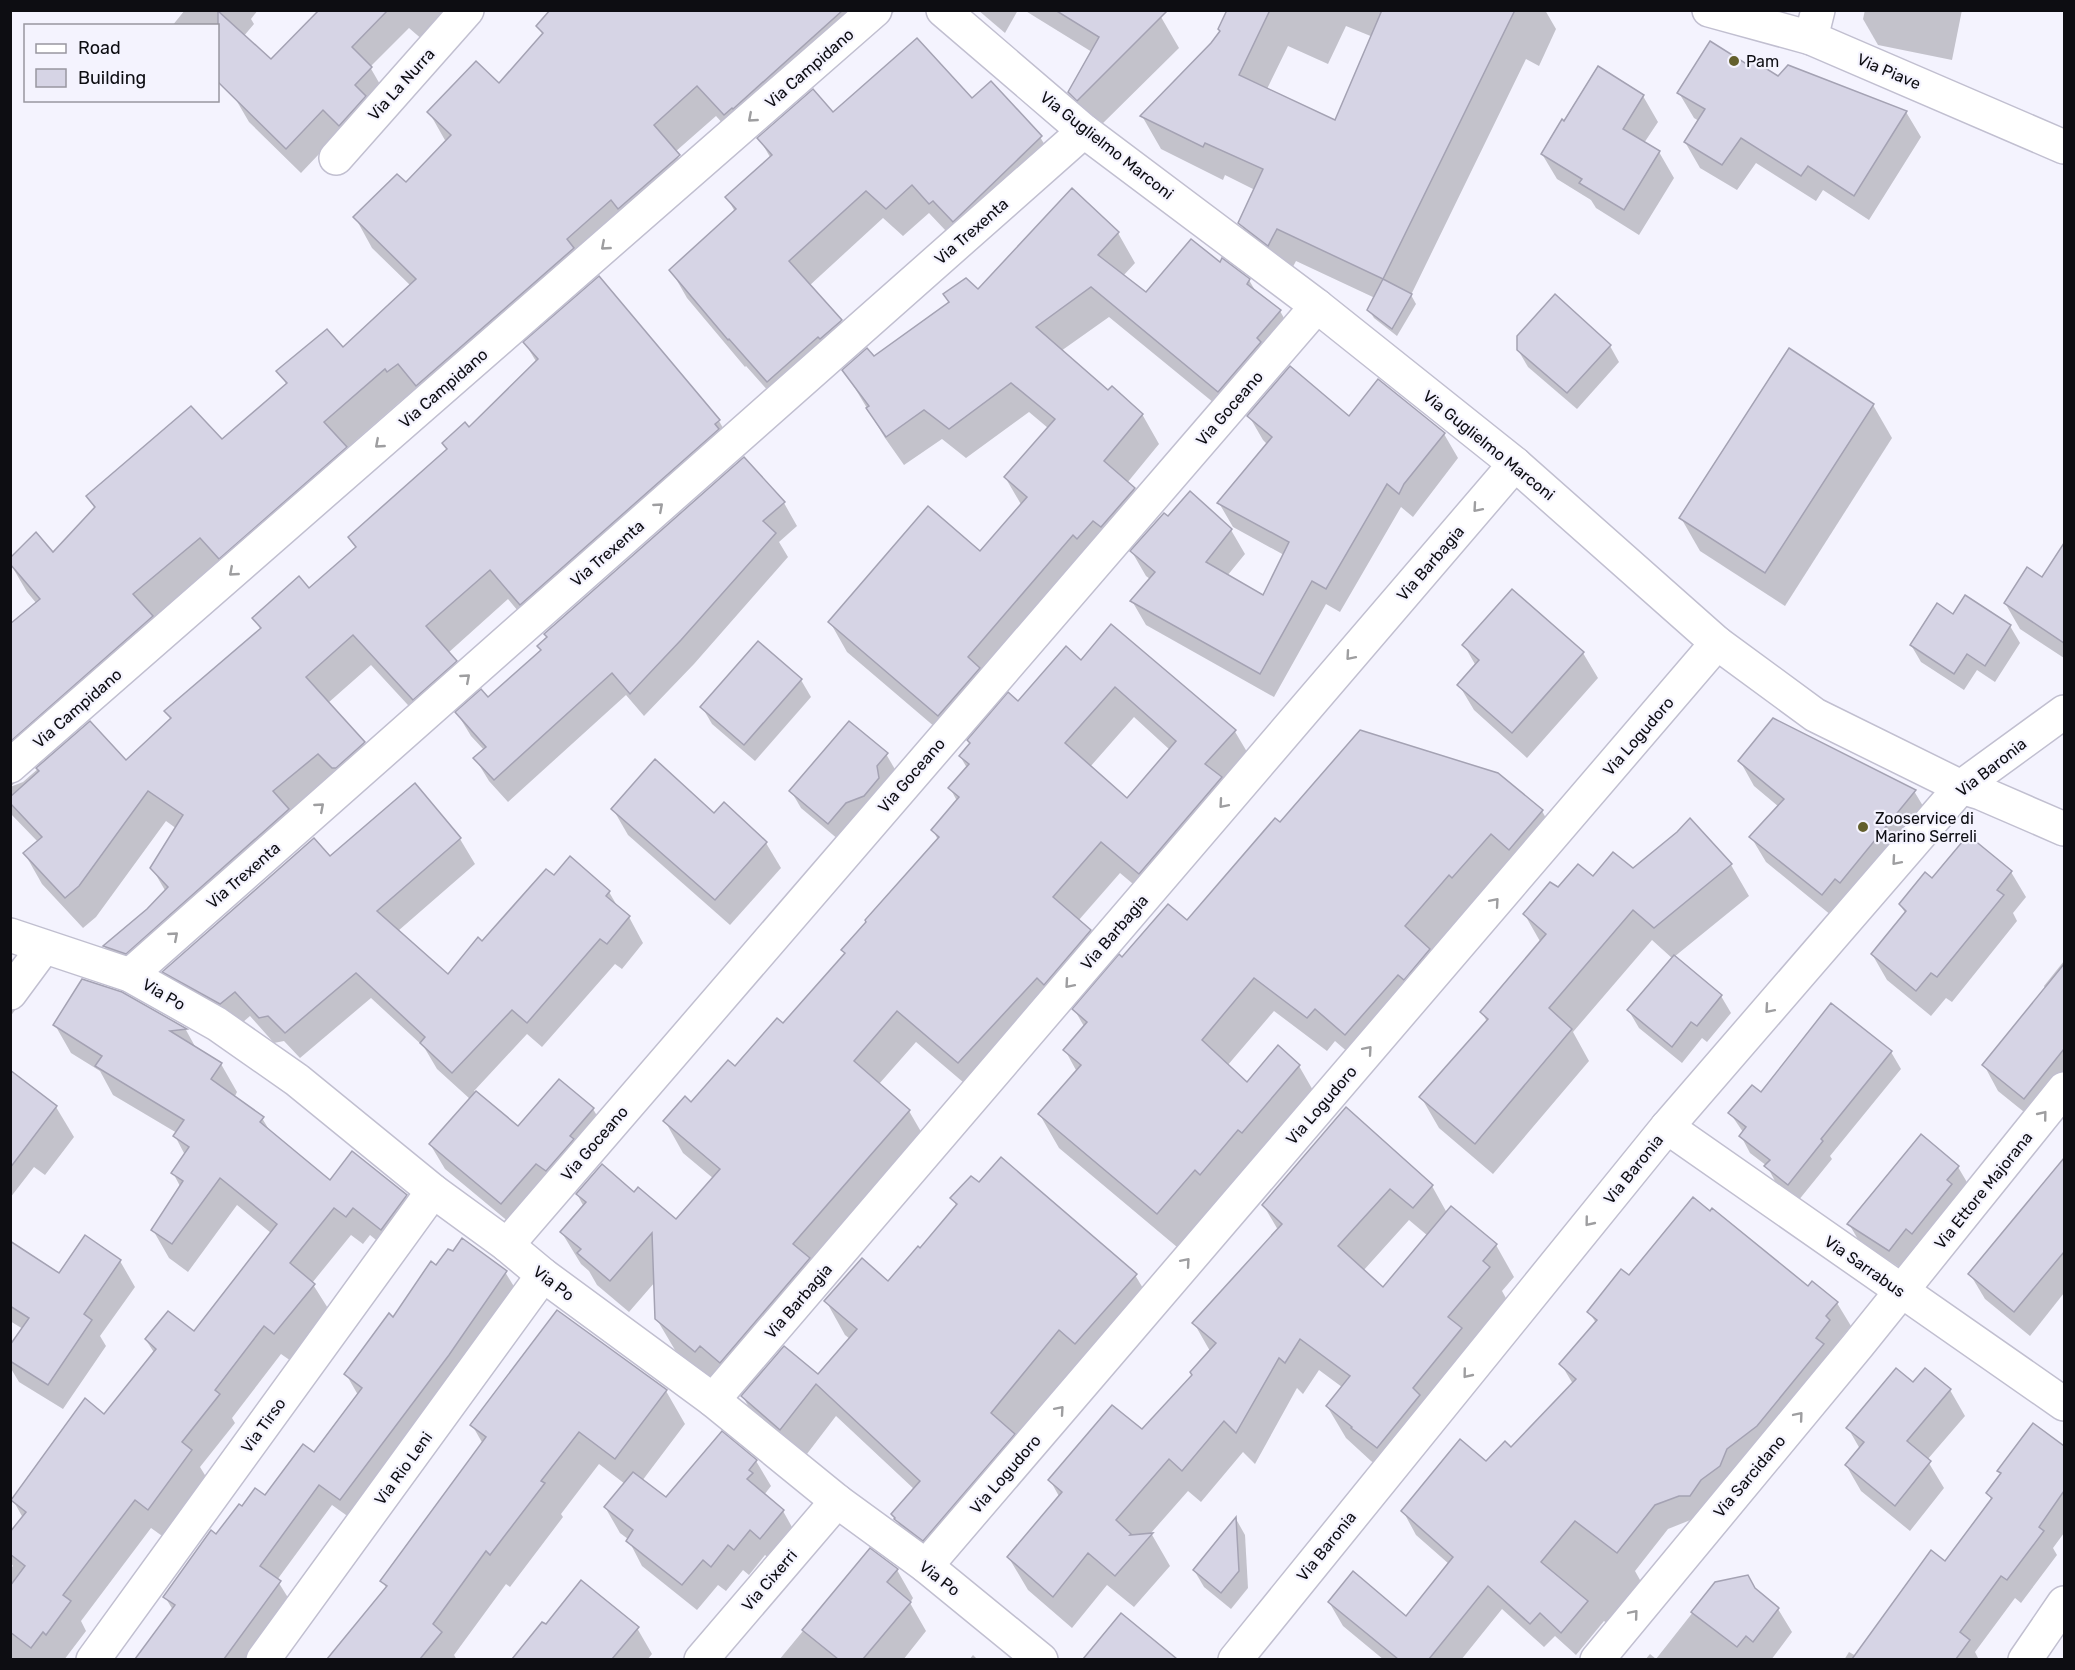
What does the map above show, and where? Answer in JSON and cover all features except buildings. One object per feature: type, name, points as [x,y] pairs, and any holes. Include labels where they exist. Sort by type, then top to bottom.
[{"type":"street","name":"Via La Nurra","points":[[336,158],[467,10]]},
{"type":"street","name":"Via Campidano","points":[[10,766],[875,10]]},
{"type":"street","name":"Via Guglielmo Marconi","points":[[943,10],[1084,131],[1317,306],[1515,464],[1717,643],[1815,715],[1961,787],[1981,793],[2064,829]]},
{"type":"street","name":"Via Piave","points":[[1709,10],[1814,24],[2064,147]]},
{"type":"street","name":"Via Trexenta","points":[[130,975],[1084,131]]},
{"type":"street","name":"Via Goceano","points":[[507,1245],[1317,306]]},
{"type":"street","name":"Via Barbagia","points":[[713,1400],[1515,464]]},
{"type":"street","name":"Via Logudoro","points":[[926,1566],[1717,643]]},
{"type":"street","name":"Via Baronia","points":[[1235,1659],[1667,1127],[1961,787],[2064,712]]},
{"type":"street","name":"Via Po","points":[[10,935],[130,975],[217,1024],[297,1080],[432,1191],[713,1400],[837,1501],[926,1566],[1041,1659]]},
{"type":"street","points":[[10,993],[44,946]]},
{"type":"street","name":"Via Ettore Majorana","points":[[1902,1292],[2064,1089]]},
{"type":"street","name":"Via Sarrabus","points":[[1667,1127],[2064,1404]]},
{"type":"street","name":"Via Tirso","points":[[93,1659],[432,1191]]},
{"type":"street","name":"Via Rio Leni","points":[[263,1659],[543,1275]]},
{"type":"street","name":"Via Sarcidano","points":[[1597,1659],[1902,1292]]},
{"type":"street","name":"Via Cixerri","points":[[701,1659],[837,1501]]},
{"type":"street","points":[[2025,1659],[2064,1603]]},
{"type":"place","name":"Pam","points":[[1734,61]]},
{"type":"place","name":"Zooservice di Marino Serreli","points":[[1863,827]]}]
